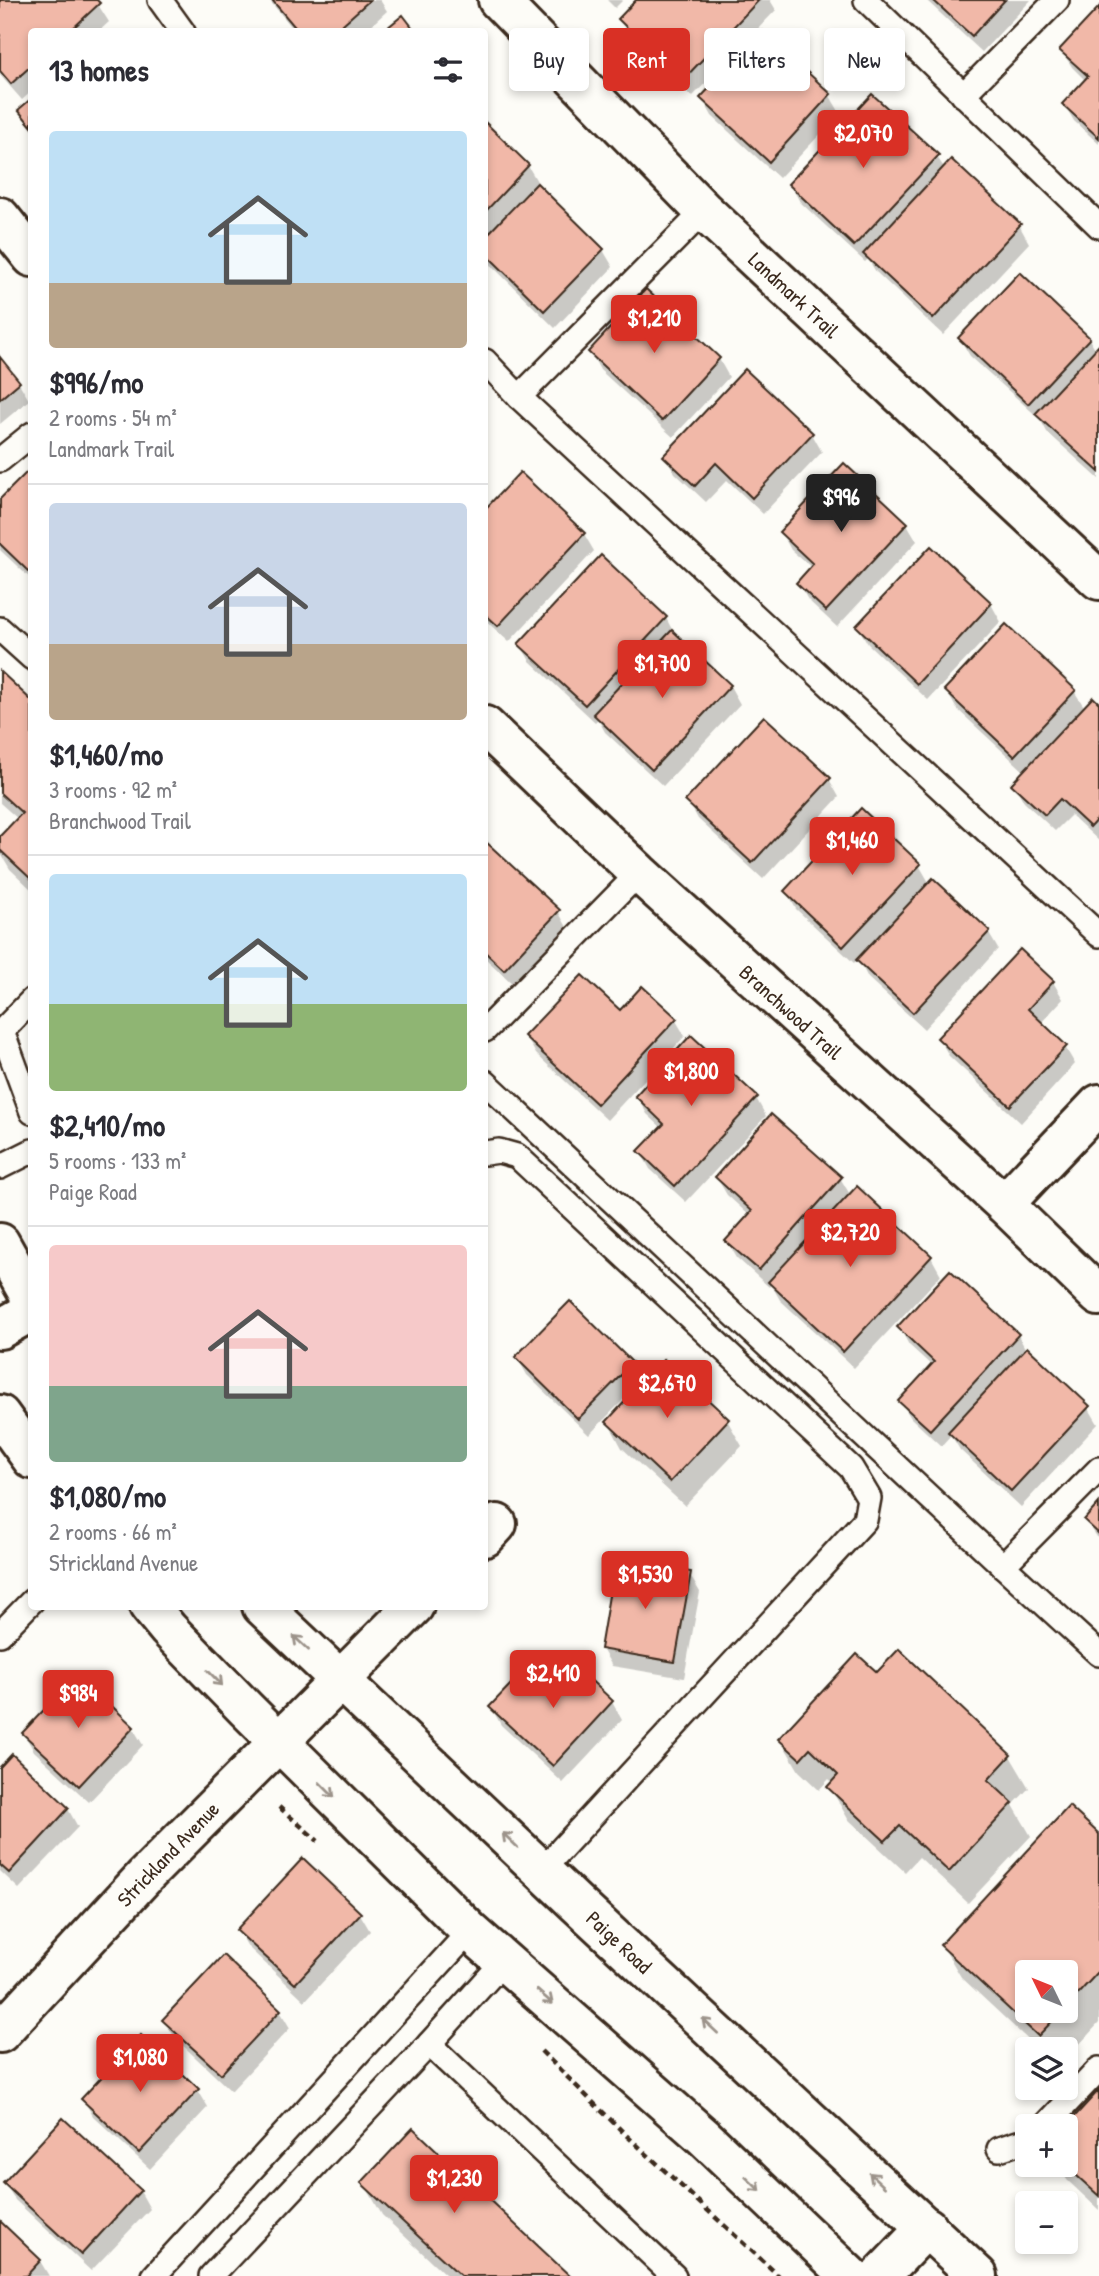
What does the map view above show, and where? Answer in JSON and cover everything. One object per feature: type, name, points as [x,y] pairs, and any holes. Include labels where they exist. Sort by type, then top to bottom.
[{"type":"street","name":"Landmark Trail","points":[[498,0],[704,211],[1099,580]]},
{"type":"street","points":[[0,217],[28,252]]},
{"type":"street","name":"Branchwood Trail","points":[[488,729],[639,873],[1004,1205],[1099,1296]]},
{"type":"street","points":[[1004,1205],[1099,1104]]},
{"type":"street","points":[[0,1329],[28,1313]]},
{"type":"street","points":[[0,1415],[28,1454]]},
{"type":"street","points":[[152,1610],[278,1742],[470,1931],[704,2137],[850,2276]]},
{"type":"street","name":"Paige Road","points":[[266,1610],[978,2276]]},
{"type":"street","name":"Strickland Avenue","points":[[0,2032],[145,1876],[410,1610]]},
{"type":"street","points":[[880,2276],[927,2227]]},
{"type":"lane","points":[[160,0],[181,28]]},
{"type":"lane","points":[[866,0],[1099,226]]},
{"type":"lane","points":[[964,95],[1057,0]]},
{"type":"lane","points":[[519,397],[704,211]]},
{"type":"lane","points":[[488,365],[519,397],[1099,935]]},
{"type":"lane","points":[[0,460],[28,437]]},
{"type":"lane","points":[[0,629],[28,655]]},
{"type":"lane","points":[[488,1027],[639,873]]},
{"type":"lane","points":[[28,1004],[2,1031],[28,1101]]},
{"type":"lane","points":[[488,1085],[1099,1654]]},
{"type":"lane","points":[[488,1153],[499,1151],[517,1156],[851,1468],[869,1498],[865,1520],[542,1870]]},
{"type":"lane","points":[[0,1167],[28,1153]]},
{"type":"lane","points":[[1003,1566],[1099,1469]]},
{"type":"lane","points":[[0,1634],[28,1605]]},
{"type":"lane","points":[[154,2276],[470,1931]]},
{"type":"lane","points":[[211,2276],[504,1961]]},
{"type":"lane","points":[[429,2044],[674,2276]]},
{"type":"lane","points":[[1056,2114],[1099,2069]]},
{"type":"lane","points":[[999,2149],[1015,2144]]},
{"type":"building","points":[[0,0],[97,0],[100,3],[73,28],[28,28],[28,69],[11,84],[0,71]]},
{"type":"building","points":[[272,0],[370,0],[338,28],[296,28]]},
{"type":"building","points":[[636,0],[759,0],[732,28],[704,28],[704,58],[690,73],[690,28],[627,28],[618,19]]},
{"type":"building","points":[[933,0],[1005,0],[972,36]]},
{"type":"building","points":[[1099,7],[1099,138],[1062,104],[1088,76],[1059,50]]},
{"type":"building","points":[[403,15],[413,28],[387,28]]},
{"type":"building","points":[[810,75],[824,88],[824,91],[831,94],[769,162],[700,98],[707,91],[810,91]]},
{"type":"building","points":[[872,94],[939,155],[854,246],[788,184]]},
{"type":"building","points":[[28,101],[28,122],[18,110]]},
{"type":"building","points":[[488,125],[529,165],[488,209]]},
{"type":"building","points":[[951,159],[1021,224],[933,319],[863,254]]},
{"type":"building","points":[[537,183],[604,249],[544,311],[488,256],[488,234]]},
{"type":"building","points":[[1020,272],[1090,338],[1028,404],[958,338]]},
{"type":"building","points":[[646,289],[720,358],[662,421],[588,352]]},
{"type":"building","points":[[1099,345],[1099,472],[1035,414]]},
{"type":"building","points":[[0,357],[20,382],[0,399]]},
{"type":"building","points":[[745,369],[813,433],[752,498],[716,463],[695,486],[663,456]]},
{"type":"building","points":[[844,463],[908,523],[826,611],[796,583],[813,564],[779,532]]},
{"type":"building","points":[[28,471],[28,571],[0,544],[0,499]]},
{"type":"building","points":[[520,472],[585,533],[498,626],[488,617],[488,506]]},
{"type":"building","points":[[931,546],[992,603],[917,684],[856,626]]},
{"type":"building","points":[[601,555],[667,617],[585,705],[518,644]]},
{"type":"building","points":[[1006,624],[1076,690],[1014,756],[944,690]]},
{"type":"building","points":[[672,630],[731,685],[652,770],[593,714]]},
{"type":"building","points":[[0,671],[28,697],[28,876],[0,850],[0,836],[22,813],[0,793]]},
{"type":"building","points":[[1093,697],[1099,703],[1099,817],[1090,827],[1060,799],[1045,815],[1011,784]]},
{"type":"building","points":[[764,716],[831,778],[752,863],[685,801]]},
{"type":"building","points":[[861,808],[921,864],[843,947],[784,891]]},
{"type":"building","points":[[488,844],[560,910],[504,970],[488,955]]},
{"type":"building","points":[[933,878],[990,931],[913,1013],[856,960]]},
{"type":"building","points":[[1020,949],[1054,981],[1028,1009],[1067,1046],[1010,1106],[937,1038]]},
{"type":"building","points":[[582,975],[620,1010],[642,986],[677,1018],[597,1104],[524,1036]]},
{"type":"building","points":[[691,1035],[758,1097],[675,1186],[638,1151],[664,1124],[635,1096]]},
{"type":"building","points":[[771,1114],[842,1177],[759,1270],[725,1241],[752,1211],[715,1177]]},
{"type":"building","points":[[857,1186],[932,1256],[843,1352],[768,1282]]},
{"type":"building","points":[[950,1270],[1019,1334],[930,1430],[898,1401],[934,1362],[897,1327]]},
{"type":"building","points":[[570,1301],[633,1363],[578,1419],[515,1357]]},
{"type":"building","points":[[1027,1347],[1090,1406],[1011,1491],[948,1432]]},
{"type":"building","points":[[664,1359],[729,1419],[670,1482],[606,1422]]},
{"type":"building","points":[[1099,1503],[1099,1534],[1084,1520]]},
{"type":"building","points":[[615,1560],[691,1572],[675,1662],[600,1649]]},
{"type":"building","points":[[899,1649],[1011,1755],[988,1780],[1013,1803],[949,1872],[900,1826],[885,1841],[827,1787],[838,1775],[810,1748],[800,1759],[778,1739],[857,1654],[877,1672]]},
{"type":"building","points":[[566,1657],[613,1701],[553,1766],[489,1707],[513,1682],[529,1697]]},
{"type":"building","points":[[78,1674],[134,1727],[79,1786],[22,1733]]},
{"type":"building","points":[[12,1754],[69,1808],[9,1873],[0,1865],[0,1767]]},
{"type":"building","points":[[1069,1806],[1099,1834],[1099,1971],[1078,1994],[1078,1960],[1015,1960],[1015,2015],[940,1945]]},
{"type":"building","points":[[303,1858],[361,1913],[295,1984],[236,1930]]},
{"type":"building","points":[[223,1955],[281,2010],[221,2074],[162,2020]]},
{"type":"building","points":[[1024,2023],[1050,2023],[1038,2036]]},
{"type":"building","points":[[141,2035],[199,2089],[139,2153],[81,2099]]},
{"type":"building","points":[[1099,2090],[1099,2196],[1078,2177],[1077,2114]]},
{"type":"building","points":[[63,2118],[141,2190],[81,2255],[3,2183]]},
{"type":"building","points":[[413,2128],[570,2276],[461,2276],[361,2183]]},
{"type":"building","points":[[0,2221],[41,2260],[26,2276],[0,2276]]}]
